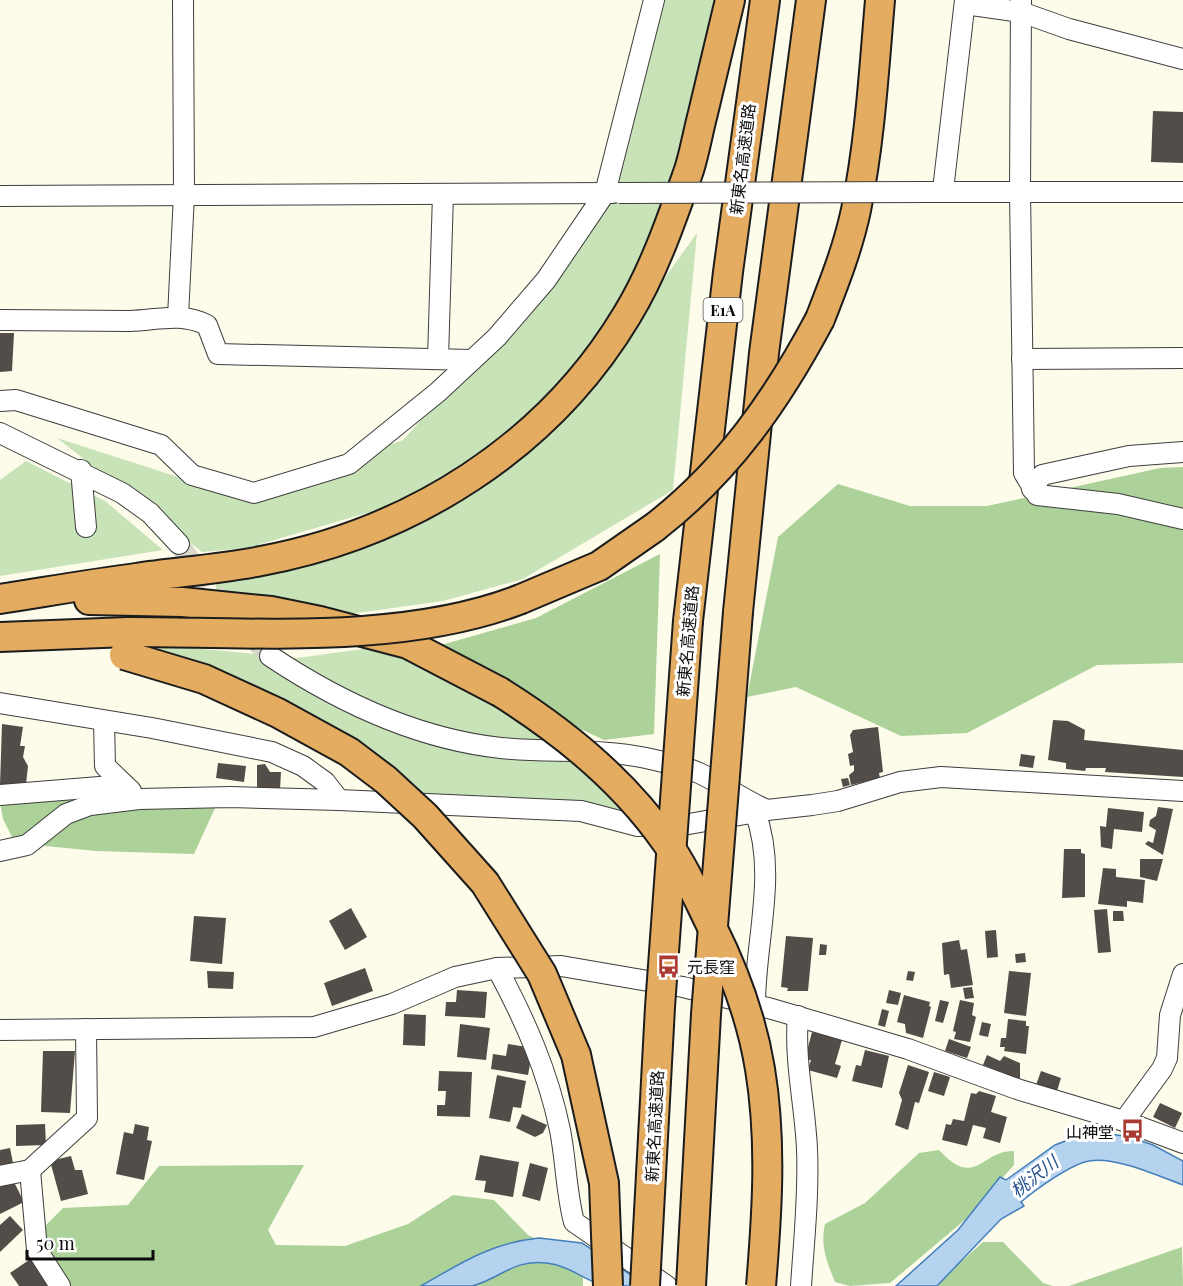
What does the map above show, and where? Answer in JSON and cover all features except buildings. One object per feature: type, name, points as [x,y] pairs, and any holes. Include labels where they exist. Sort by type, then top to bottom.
[{"type":"highway","points":[[0,601],[262,561],[333,543],[391,522],[440,498],[482,471],[527,434],[566,398],[595,362],[628,314],[647,274],[690,166],[729,0]]},
{"type":"highway","name":"新東名高速道路","points":[[645,1286],[660,1007],[688,621],[728,272],[765,0]]},
{"type":"highway","points":[[691,1286],[706,1014],[738,612],[764,353],[811,0]]},
{"type":"highway","points":[[0,638],[126,644],[358,632],[459,618],[521,599],[599,566],[654,527],[680,508],[727,460],[756,425],[790,375],[820,319],[841,265],[855,211],[866,148],[880,0]]},
{"type":"highway","points":[[0,601],[125,599],[271,611],[408,644],[500,692],[544,719],[604,770],[637,805],[668,844],[726,956],[748,1017],[760,1069],[768,1143],[767,1219],[761,1286]]},
{"type":"highway","points":[[126,644],[278,713],[349,752],[386,780],[425,816],[485,883],[542,974],[576,1055],[604,1183],[608,1286]]},
{"type":"street","points":[[178,316],[184,194],[183,0]]},
{"type":"street","points":[[0,401],[16,400],[161,445],[192,475],[254,493],[349,464],[438,392],[497,337],[546,280],[612,193],[654,0]]},
{"type":"street","points":[[936,191],[950,113],[965,2],[1021,6],[1069,29],[1183,58]]},
{"type":"street","points":[[1021,6],[1020,192],[1024,473],[1037,495],[1119,504],[1183,519]]},
{"type":"street","points":[[0,196],[936,191],[1183,192]]},
{"type":"street","points":[[438,359],[443,194]]},
{"type":"street","points":[[0,320],[134,321],[178,316],[194,319],[207,326],[218,354],[472,360]]},
{"type":"street","points":[[1022,359],[1183,358]]},
{"type":"street","points":[[0,433],[81,470],[122,492],[150,513],[179,544]]},
{"type":"street","points":[[1032,489],[1042,475],[1129,456],[1183,452]]},
{"type":"street","points":[[81,470],[86,527]]},
{"type":"street","points":[[270,656],[335,695],[396,722],[435,734],[500,748],[646,758],[697,773],[761,811]]},
{"type":"street","points":[[0,703],[218,740],[272,752],[303,766],[326,782],[339,800]]},
{"type":"street","points":[[104,721],[105,766],[139,799]]},
{"type":"street","points":[[0,851],[27,845],[66,814],[90,805],[139,799],[231,797],[581,811],[638,826],[689,824],[761,811],[838,801],[900,782],[941,777],[1183,791]]},
{"type":"street","points":[[0,795],[124,785]]},
{"type":"street","points":[[755,1005],[766,862],[761,811]]},
{"type":"street","points":[[0,1030],[314,1027],[392,1004],[455,977],[497,968],[561,966],[617,974],[798,1016],[908,1049],[1017,1089],[1124,1121],[1183,1143]]},
{"type":"street","points":[[497,968],[520,1012],[550,1088],[561,1134],[574,1222],[667,1286]]},
{"type":"street","points":[[1124,1121],[1162,1069],[1167,1058],[1167,1027],[1183,974]]},
{"type":"street","points":[[798,1016],[797,1054],[807,1147],[808,1187],[801,1286]]},
{"type":"street","points":[[0,1176],[30,1170],[87,1118],[86,1029]]},
{"type":"street","points":[[30,1170],[37,1250],[60,1286]]},
{"type":"green space","points":[[665,0],[718,0],[683,175],[630,292],[540,422],[418,498],[247,548],[202,552],[57,438],[200,484],[293,481],[403,440],[535,293],[620,174]]},
{"type":"green space","points":[[697,233],[673,490],[523,579],[443,601],[357,613],[302,612],[216,589],[216,576],[471,484],[552,434]]},
{"type":"green space","points":[[26,461],[105,501],[163,550],[0,576],[0,480]]},
{"type":"green space","points":[[1183,467],[1183,663],[1097,665],[967,733],[901,736],[796,687],[747,697],[778,537],[838,484],[910,506],[987,506],[1160,468]]},
{"type":"green space","points":[[660,554],[654,734],[604,740],[534,707],[471,660],[434,647],[536,618]]},
{"type":"green space","points":[[385,646],[517,711],[576,758],[637,820],[427,800],[143,647],[182,647],[297,658]]},
{"type":"green space","points":[[18,793],[215,808],[194,854],[96,851],[15,843],[3,819],[0,802]]},
{"type":"green space","points":[[939,1150],[951,1161],[962,1167],[970,1168],[1003,1152],[1014,1151],[1014,1165],[966,1219],[890,1283],[850,1286],[835,1282],[824,1247],[825,1224],[865,1203],[919,1153]]},
{"type":"green space","points":[[304,1165],[268,1230],[276,1245],[345,1246],[408,1224],[453,1195],[494,1200],[528,1235],[583,1262],[583,1286],[63,1286],[41,1230],[63,1208],[128,1205],[159,1166]]},
{"type":"green space","points":[[983,1242],[1003,1242],[1043,1283],[1053,1286],[934,1286]]},
{"type":"green space","points":[[1182,1247],[1183,1286],[1069,1286]]},
{"type":"water","name":"桃沢川","points":[[1091,1131],[1130,1137],[1153,1145],[1183,1161],[1183,1185],[1111,1161],[1081,1163],[1044,1185],[1021,1202],[1024,1206],[1001,1219],[937,1286],[896,1286],[958,1230],[1000,1177],[1006,1180],[1055,1145]]},
{"type":"water","points":[[539,1238],[582,1243],[648,1286],[601,1285],[561,1266],[534,1263],[515,1267],[472,1286],[421,1286],[491,1249]]},
{"type":"tunnel","points":[[179,544],[222,602],[270,656]]},
{"type":"place","name":"元長窪","points":[[669,966]]},
{"type":"place","name":"山神堂","points":[[1132,1131]]}]
